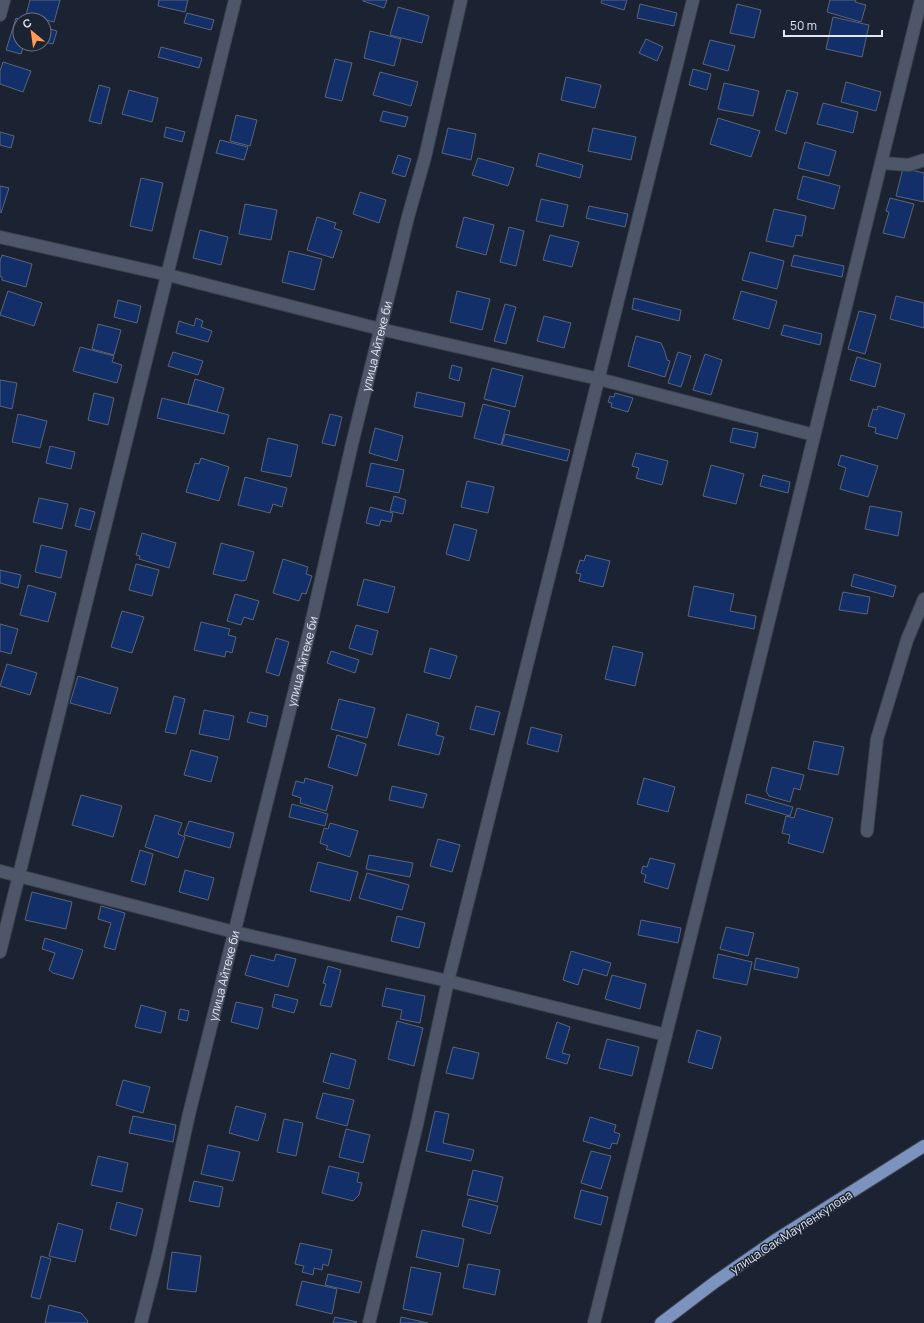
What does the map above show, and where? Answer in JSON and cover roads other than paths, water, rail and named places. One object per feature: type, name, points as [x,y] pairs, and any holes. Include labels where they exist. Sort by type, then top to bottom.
[{"type":"main road","name":"улица Сак Мауленкулова","points":[[661,1323],[715,1282],[777,1239],[924,1146]]},
{"type":"street","points":[[0,15],[4,0]]},
{"type":"street","points":[[0,952],[235,0]]},
{"type":"street","name":"улица Айтеке би","points":[[141,1323],[158,1256],[189,1114],[305,648],[380,329],[408,217],[425,157],[461,0]]},
{"type":"street","points":[[369,1323],[417,1124],[448,981],[693,0]]},
{"type":"street","points":[[594,1323],[922,0]]},
{"type":"street","points":[[882,163],[909,165],[924,160]]},
{"type":"street","points":[[0,237],[168,275],[380,329],[599,379],[814,436]]},
{"type":"street","points":[[867,831],[877,740],[906,640],[924,599]]},
{"type":"street","points":[[0,871],[234,932],[448,981],[666,1035]]}]
